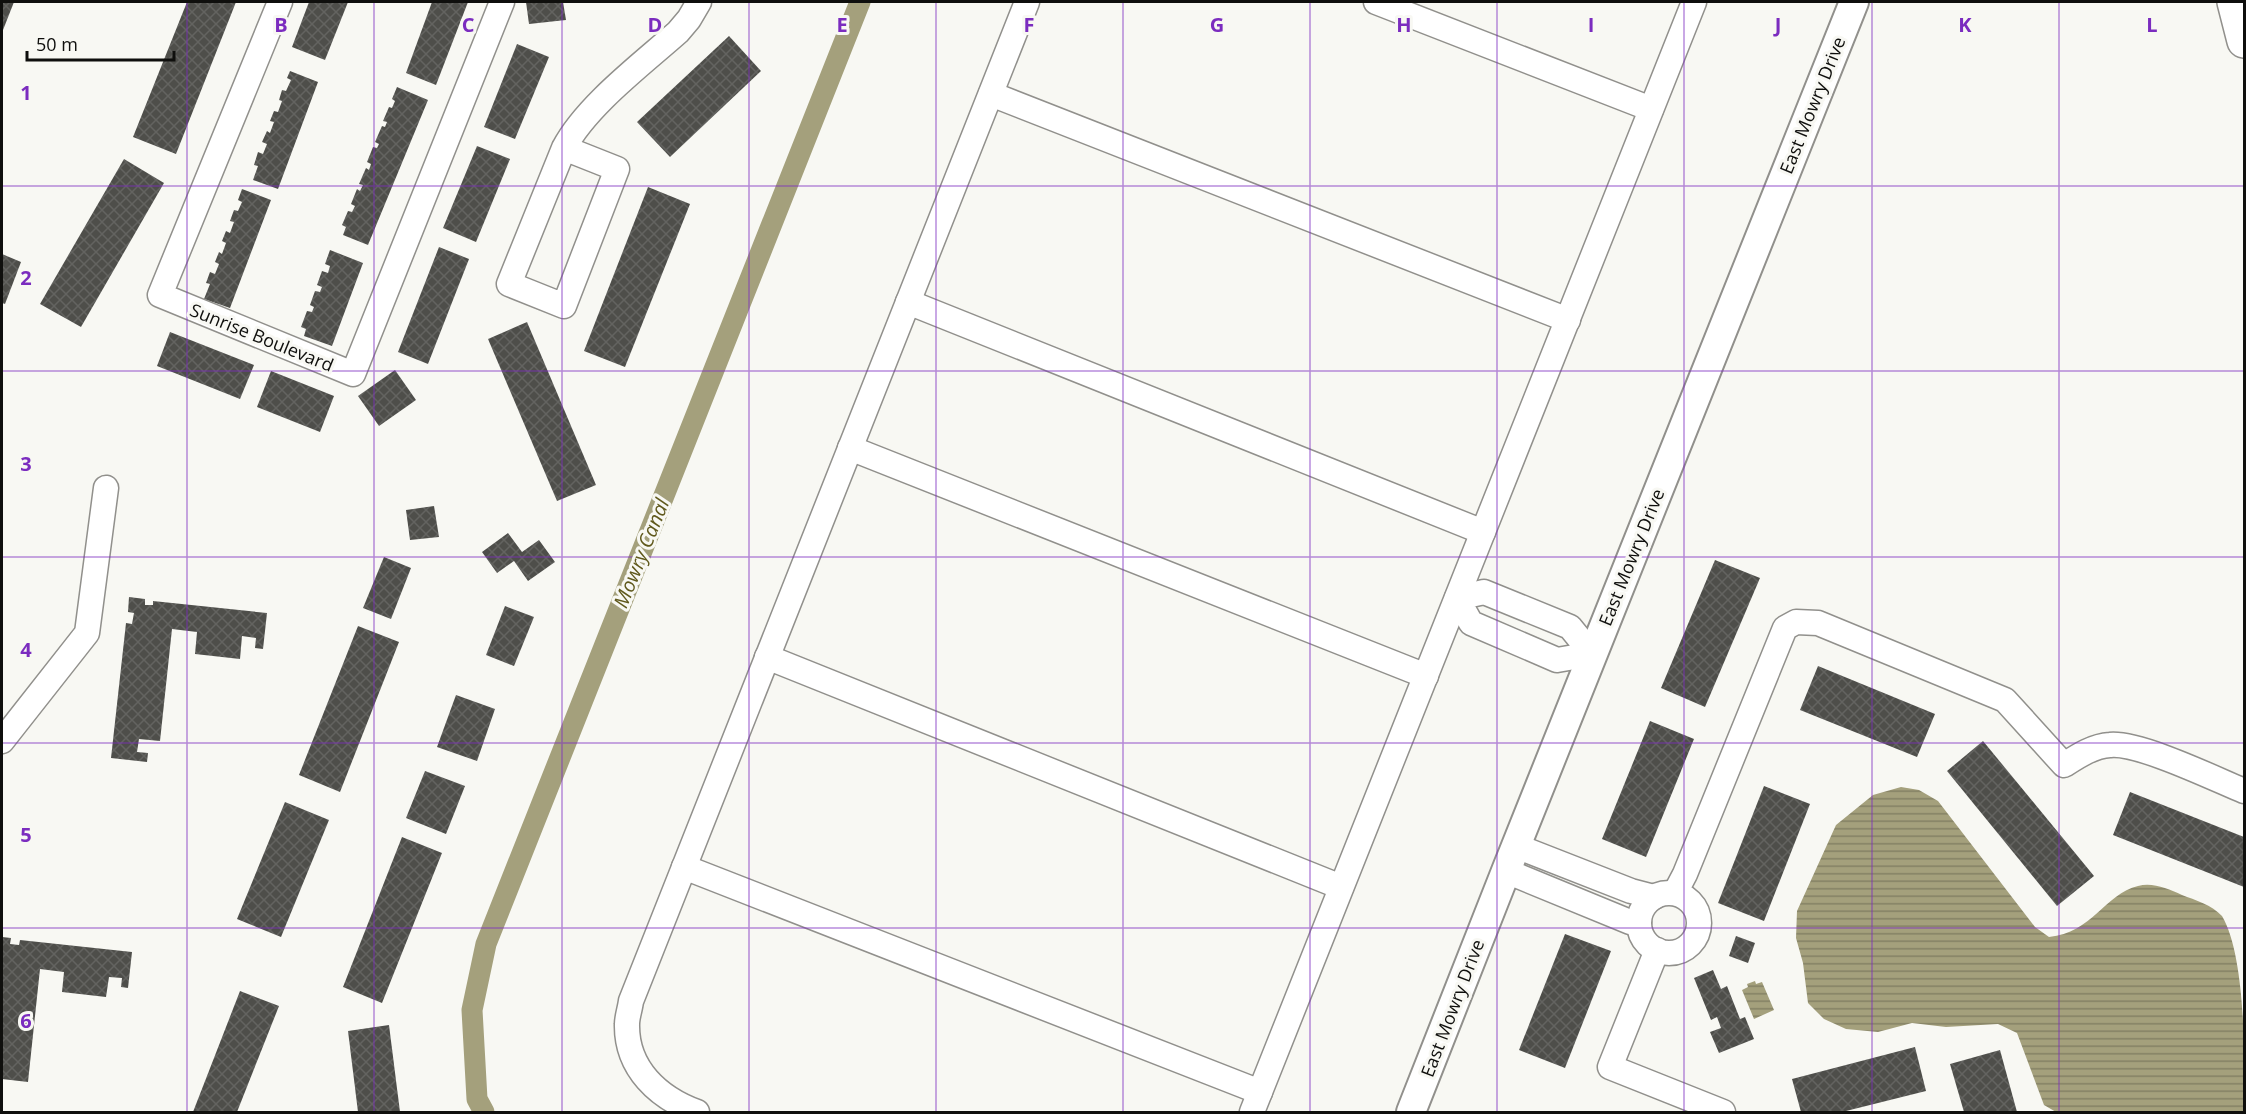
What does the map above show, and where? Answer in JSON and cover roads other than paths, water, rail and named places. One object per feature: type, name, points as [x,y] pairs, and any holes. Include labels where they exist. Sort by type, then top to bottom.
[{"type":"highway","points":[[2234,2],[2244,41]]},
{"type":"street","name":"Sunrise Boulevard","points":[[280,2],[160,295],[353,374],[502,2]]},
{"type":"street","points":[[564,148],[617,170],[564,306],[509,284],[564,148],[570,136],[590,111],[678,32],[699,2]]},
{"type":"street","points":[[697,1113],[658,1092],[640,1072],[630,1046],[627,1024],[631,1001],[1027,2]]},
{"type":"street","points":[[1376,2],[1651,109]]},
{"type":"street","points":[[684,867],[1256,1102],[1694,2]]},
{"type":"street","name":"East Mowry Drive","points":[[1411,1113],[1592,654],[1854,2]]},
{"type":"street","points":[[991,94],[1568,320]]},
{"type":"street","points":[[908,302],[1483,532]]},
{"type":"street","points":[[850,448],[1426,676]]},
{"type":"street","points":[[2,741],[87,633],[106,488]]},
{"type":"street","points":[[1484,592],[1570,627],[1592,654],[1557,660],[1471,622],[1457,598],[1484,592]]},
{"type":"street","points":[[1517,642],[1530,611]]},
{"type":"street","points":[[1511,858],[1631,891],[1664,895],[1684,897],[1692,903],[1697,912],[1699,922],[1693,941],[1676,952],[1666,953],[1657,950],[1643,939],[1639,922],[1641,912],[1646,903],[1664,895],[1686,874],[1785,628],[1796,622],[1818,622],[2006,700],[2064,765],[2085,752],[2111,744],[2145,751],[2244,791]]},
{"type":"street","points":[[767,657],[1341,887]]},
{"type":"street","points":[[1511,858],[1630,922],[1639,922]]},
{"type":"street","points":[[1657,950],[1610,1067],[1723,1113]]},
{"type":"waterway","name":"Mowry Canal","points":[[484,1112],[477,1099],[472,1010],[486,944],[860,2]]}]
